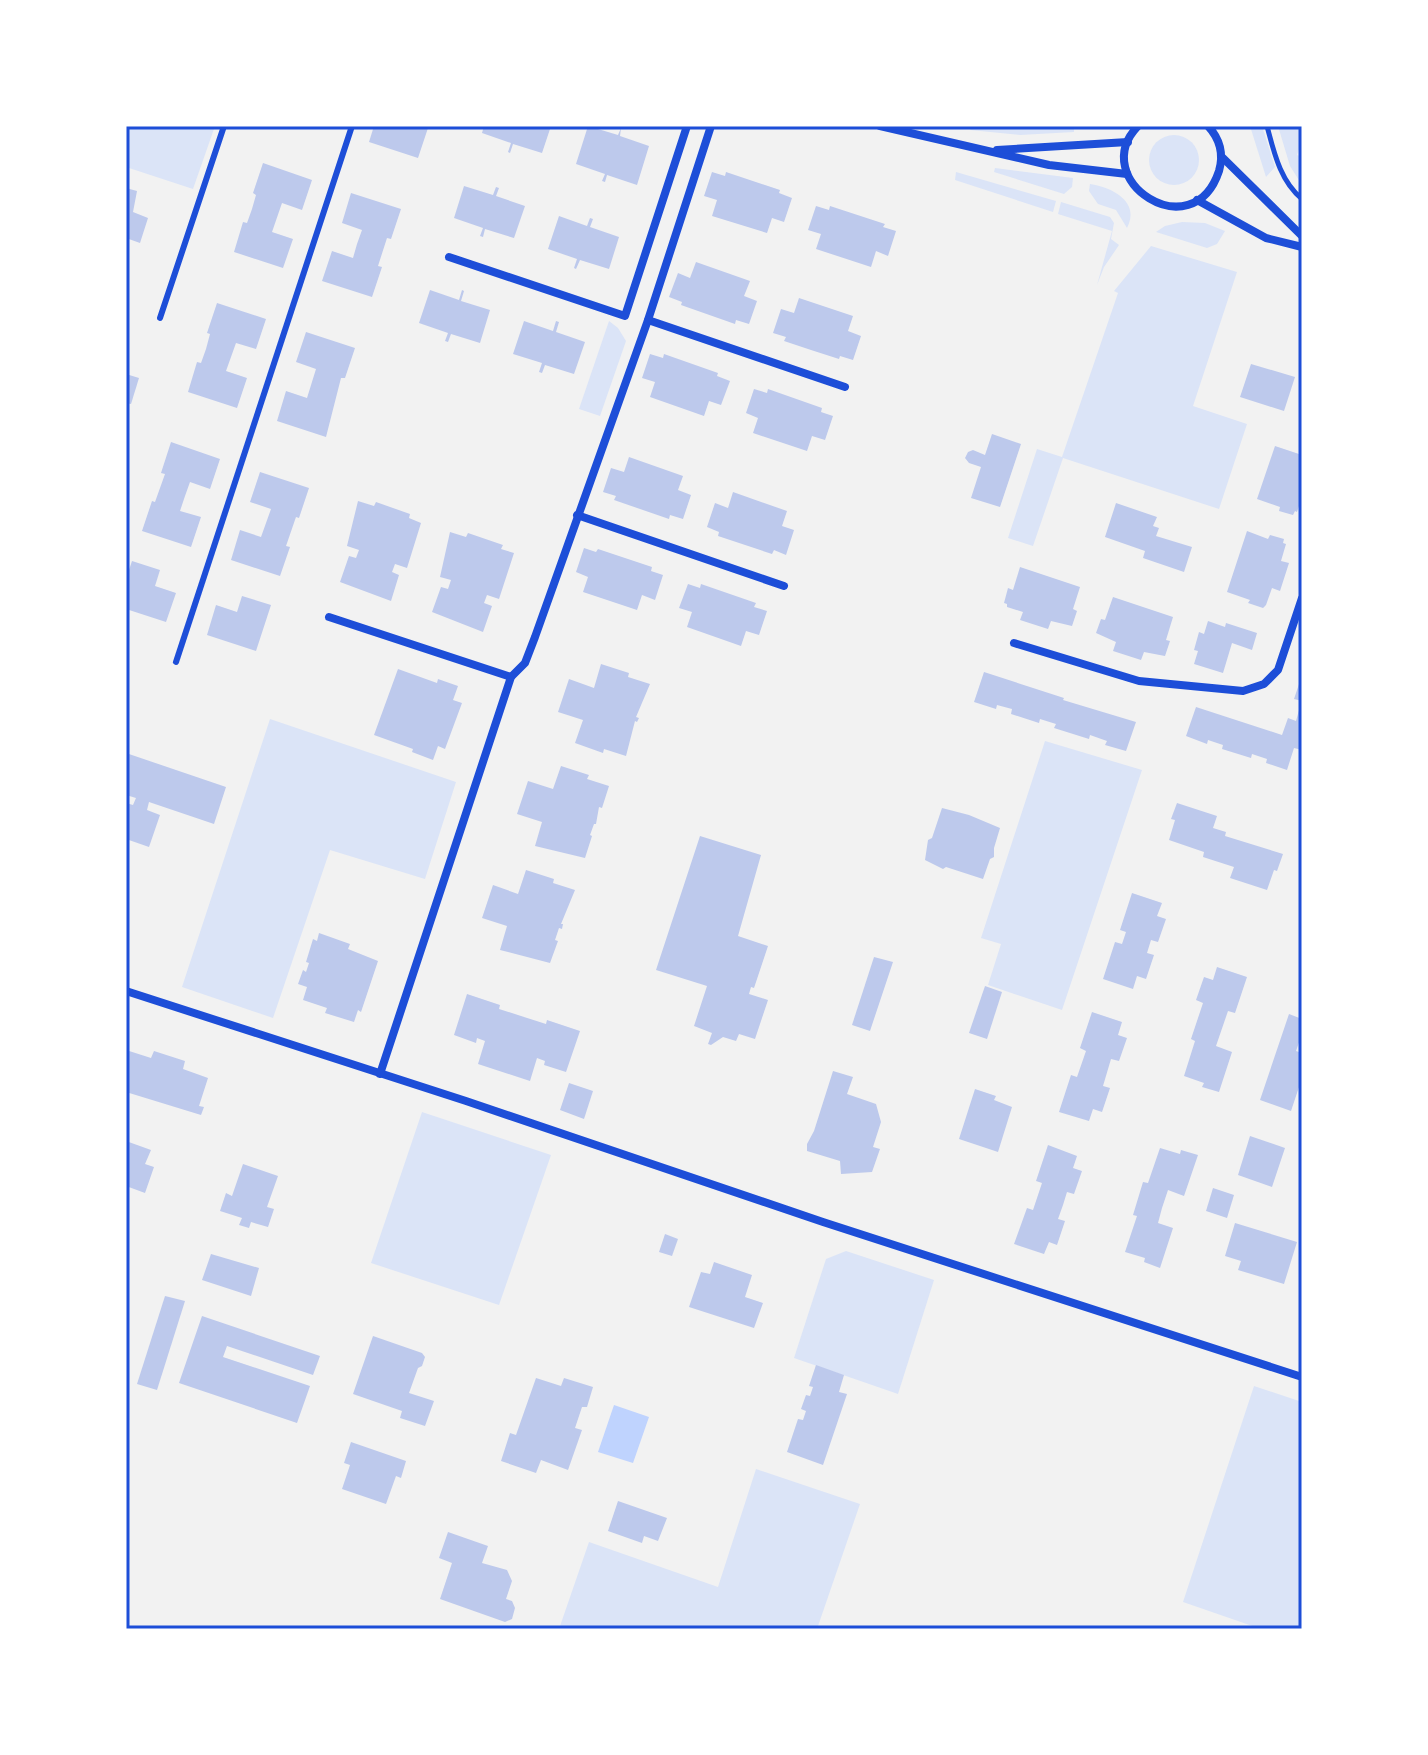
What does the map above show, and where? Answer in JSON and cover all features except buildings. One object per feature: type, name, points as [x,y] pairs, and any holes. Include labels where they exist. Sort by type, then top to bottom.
[{"type":"street","points":[[449,257],[625,316],[687,126]]},
{"type":"street","points":[[380,1074],[511,677],[525,663],[648,320],[711,126]]},
{"type":"street","points":[[880,126],[1049,165],[1127,174]]},
{"type":"street","points":[[1138,126],[1128,142],[1125,159],[1127,174],[1134,187],[1157,204],[1171,207],[1197,200],[1215,182],[1223,158]]},
{"type":"street","points":[[1211,127],[1223,158],[1302,236]]},
{"type":"street","points":[[988,151],[1128,142]]},
{"type":"street","points":[[1197,200],[1266,238],[1302,247]]},
{"type":"street","points":[[648,320],[845,387]]},
{"type":"street","points":[[577,515],[784,586]]},
{"type":"street","points":[[1014,643],[1139,681],[1243,691],[1264,684],[1278,670],[1302,598]]},
{"type":"street","points":[[329,617],[511,677]]},
{"type":"street","points":[[126,991],[1302,1377]]},
{"type":"lane","points":[[160,318],[224,126]]},
{"type":"lane","points":[[176,662],[352,126]]},
{"type":"path","points":[[1267,126],[1277,163],[1287,185],[1302,199]]},
{"type":"shaded area","points":[[126,126],[215,126],[193,189],[126,167]]},
{"type":"shaded area","points":[[974,126],[1074,126],[1074,132],[1020,135],[970,130]]},
{"type":"shaded area","points":[[1250,126],[1262,126],[1275,167],[1266,177]]},
{"type":"shaded area","points":[[1278,126],[1302,126],[1297,155],[1302,157],[1302,185],[1290,166]]},
{"type":"shaded area","points":[[1174,135],[1191,143],[1199,160],[1191,177],[1174,185],[1157,177],[1149,160],[1157,143]]},
{"type":"shaded area","points":[[995,168],[1073,178],[1072,187],[1064,194],[994,172]]},
{"type":"shaded area","points":[[956,172],[1056,201],[1053,212],[955,180]]},
{"type":"shaded area","points":[[1090,184],[1107,188],[1122,197],[1130,211],[1127,228],[1116,210],[1098,204],[1089,191]]},
{"type":"shaded area","points":[[1061,202],[1110,217],[1114,223],[1111,239],[1119,245],[1104,267],[1097,285],[1112,231],[1058,214]]},
{"type":"shaded area","points":[[1182,222],[1205,223],[1225,231],[1217,244],[1207,248],[1156,232]]},
{"type":"shaded area","points":[[1151,246],[1237,272],[1193,406],[1247,424],[1219,509],[1063,458],[1033,546],[1008,538],[1037,449],[1062,457],[1118,293],[1114,291]]},
{"type":"shaded area","points":[[609,321],[626,341],[600,416],[579,409]]},
{"type":"shaded area","points":[[270,719],[456,782],[425,879],[330,850],[273,1018],[182,987]]},
{"type":"shaded area","points":[[1045,741],[1142,770],[1062,1010],[988,985],[1001,944],[981,938]]},
{"type":"shaded area","points":[[422,1112],[551,1155],[499,1305],[371,1263]]},
{"type":"shaded area","points":[[846,1251],[934,1280],[898,1394],[794,1358],[826,1259]]},
{"type":"shaded area","points":[[1254,1386],[1302,1402],[1302,1629],[1261,1629],[1183,1602]]},
{"type":"shaded area","points":[[756,1469],[860,1504],[817,1629],[559,1629],[589,1542],[718,1587]]},
{"type":"water","points":[[614,1405],[649,1417],[633,1463],[598,1452]]}]
